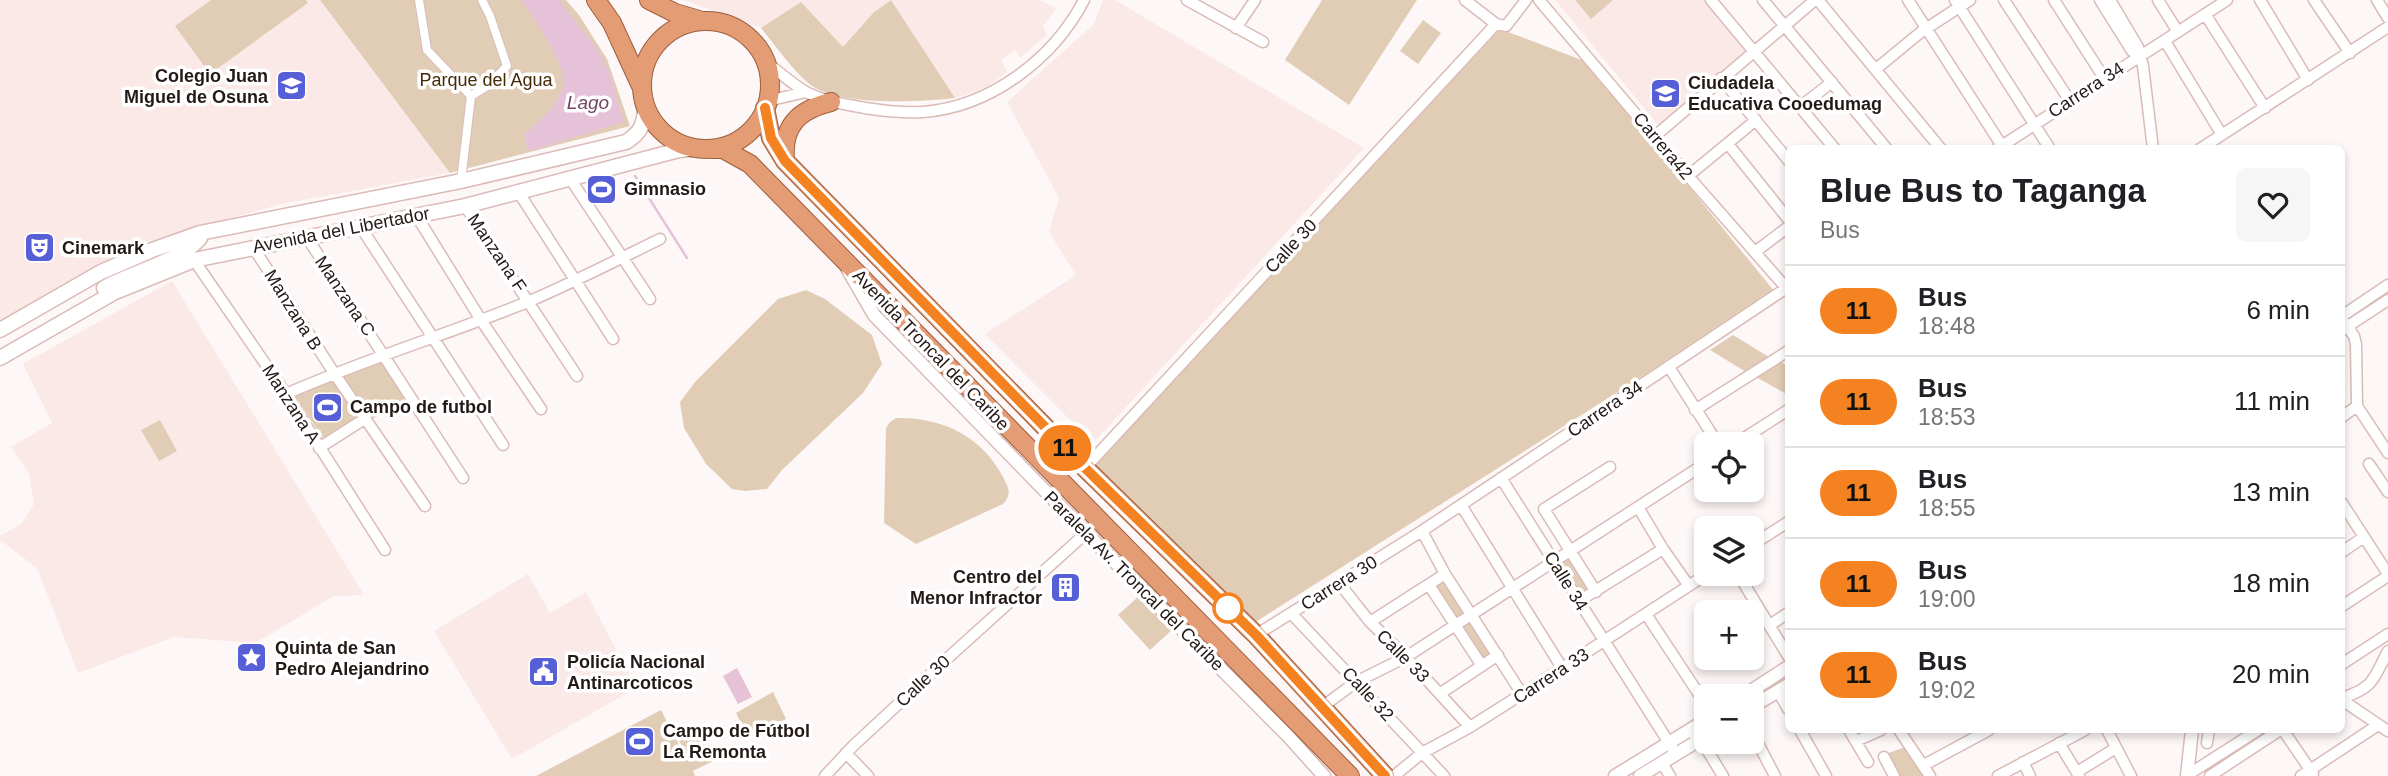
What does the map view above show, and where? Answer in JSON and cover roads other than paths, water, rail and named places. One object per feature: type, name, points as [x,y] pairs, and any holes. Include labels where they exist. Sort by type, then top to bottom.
[{"type":"highway","points":[[596,0],[612,23],[642,88],[646,107],[658,127],[687,146],[705,149],[723,147],[744,136],[760,119],[769,88],[765,61],[758,49],[737,30],[692,19],[649,0]]},
{"type":"highway","points":[[642,88],[647,61],[662,38],[686,24],[713,22]]},
{"type":"highway","points":[[785,161],[787,133],[794,121],[805,111],[831,103]]},
{"type":"highway","name":"Avenida Troncal del Caribe","points":[[766,104],[771,138],[785,161],[1085,468],[1256,635],[1385,776]]},
{"type":"highway","name":"Avenida Troncal del Caribe","points":[[705,149],[723,149],[750,164],[1350,776]]},
{"type":"main road","name":"Avenida del Libertador","points":[[0,330],[102,272],[200,233],[461,181],[626,142],[636,136],[643,125],[646,107]]},
{"type":"main road","name":"Avenida del Libertador","points":[[0,358],[115,292],[194,260],[465,206],[679,150],[705,149]]},
{"type":"main road","points":[[78,313],[93,294],[122,278],[187,250],[200,238],[200,233]]},
{"type":"street","points":[[419,0],[427,50],[471,96]]},
{"type":"street","points":[[471,96],[487,86],[508,66],[482,0]]},
{"type":"street","points":[[765,61],[806,92],[831,103],[891,112],[925,112],[958,105],[991,92],[1039,60],[1073,22],[1084,0]]},
{"type":"street","points":[[1187,0],[1263,42]]},
{"type":"street","points":[[1236,28],[1255,0]]},
{"type":"street","points":[[1465,0],[1496,24],[1507,26],[1526,0]]},
{"type":"street","name":"Carrera42","points":[[1539,0],[1688,176],[1785,285]]},
{"type":"street","points":[[1711,0],[1832,145]]},
{"type":"street","points":[[1763,0],[1884,145]]},
{"type":"street","points":[[1655,136],[1816,0],[1938,145]]},
{"type":"street","points":[[1908,0],[1998,145]]},
{"type":"street","points":[[2004,0],[2070,101]]},
{"type":"street","points":[[2054,0],[2104,78]]},
{"type":"street","points":[[2100,0],[2132,51],[2139,55]]},
{"type":"street","points":[[2109,0],[2138,47],[2143,66],[2153,145]]},
{"type":"street","points":[[2158,0],[2178,32]]},
{"type":"street","points":[[2260,0],[2308,80]]},
{"type":"street","points":[[2314,0],[2350,53]]},
{"type":"street","points":[[2377,0],[2388,18]]},
{"type":"street","points":[[1876,69],[1961,2],[2047,145]]},
{"type":"street","points":[[2216,4],[2265,107]]},
{"type":"street","name":"Carrera 34","points":[[2002,145],[2139,55],[2165,41],[2216,4]]},
{"type":"street","name":"Calle 30","points":[[1085,468],[1496,24]]},
{"type":"street","points":[[2206,145],[2388,27]]},
{"type":"street","points":[[2165,41],[2222,135]]},
{"type":"street","points":[[1721,78],[1785,156]]},
{"type":"street","points":[[1800,107],[1832,82]]},
{"type":"street","points":[[766,104],[806,92]]},
{"type":"street","points":[[461,181],[471,96]]},
{"type":"street","points":[[1688,176],[1756,120]]},
{"type":"street","points":[[1728,144],[1785,215]]},
{"type":"street","points":[[571,180],[650,299]]},
{"type":"street","points":[[519,194],[614,339]]},
{"type":"street","name":"Manzana F","points":[[465,206],[577,376]]},
{"type":"street","points":[[416,215],[481,320],[541,409]]},
{"type":"street","points":[[360,226],[503,445]]},
{"type":"street","points":[[1755,252],[1785,229]]},
{"type":"street","name":"Manzana C","points":[[306,236],[463,478]]},
{"type":"street","points":[[286,394],[334,373],[529,301],[660,239]]},
{"type":"street","name":"Manzana B","points":[[253,247],[334,373],[425,506]]},
{"type":"street","name":"Paralela Av. Troncal del Caribe","points":[[839,256],[874,315],[1288,736],[1324,776]]},
{"type":"street","name":"Manzana A","points":[[194,260],[286,394],[385,550]]},
{"type":"street","points":[[2345,321],[2388,285]]},
{"type":"street","name":"Carrera 34","points":[[1422,531],[1785,290]]},
{"type":"street","points":[[2345,322],[2388,300]]},
{"type":"street","points":[[2345,326],[2356,344],[2357,406],[2388,453]]},
{"type":"street","points":[[1695,410],[1785,353]]},
{"type":"street","points":[[1668,367],[1710,432]]},
{"type":"street","points":[[2345,415],[2357,406]]},
{"type":"street","points":[[1754,432],[1785,412]]},
{"type":"street","points":[[319,448],[366,418]]},
{"type":"street","points":[[2369,464],[2388,492]]},
{"type":"street","points":[[1596,592],[1544,509],[1610,467]]},
{"type":"street","points":[[1322,707],[1356,682],[1406,657],[1455,626],[1694,471]]},
{"type":"street","name":"Calle 34","points":[[1501,478],[1676,754]]},
{"type":"street","points":[[1461,505],[1562,668]]},
{"type":"street","points":[[1638,507],[1689,586]]},
{"type":"street","points":[[2345,508],[2388,575],[2345,604]]},
{"type":"street","points":[[1764,537],[1785,524]]},
{"type":"street","points":[[1422,531],[1445,574],[1522,694]]},
{"type":"street","name":"Carrera 30","points":[[1256,635],[1422,531]]},
{"type":"street","name":"Calle 30","points":[[825,776],[846,753],[1008,602],[1086,533]]},
{"type":"street","points":[[2345,550],[2364,537]]},
{"type":"street","points":[[1578,601],[1663,549]]},
{"type":"street","points":[[1370,622],[1445,574]]},
{"type":"street","name":"Calle 33","points":[[1339,583],[1370,622],[1441,693],[1470,727]]},
{"type":"street","name":"Carrera 33","points":[[1394,776],[1422,753],[1470,727],[1694,583]]},
{"type":"street","points":[[1429,585],[1482,666]]},
{"type":"street","points":[[1746,586],[1785,651]]},
{"type":"street","name":"Calle 32","points":[[1291,613],[1444,776]]},
{"type":"street","points":[[1646,614],[1694,687]]},
{"type":"street","points":[[1770,625],[1785,615]]},
{"type":"street","points":[[2345,662],[2388,634]]},
{"type":"street","points":[[2345,698],[2368,686],[2388,652]]},
{"type":"street","points":[[1441,693],[1498,655]]},
{"type":"street","points":[[1762,684],[1785,669]]},
{"type":"street","points":[[1764,700],[1784,688]]},
{"type":"street","points":[[2284,733],[2309,774],[2383,728],[2345,701]]},
{"type":"street","points":[[1615,776],[1694,727]]},
{"type":"street","points":[[1688,731],[1694,734]]},
{"type":"street","points":[[1802,733],[1826,776]]},
{"type":"street","points":[[1851,733],[1868,762]]},
{"type":"street","points":[[1856,741],[1874,733]]},
{"type":"street","points":[[1901,733],[1930,776]]},
{"type":"street","points":[[1924,765],[1983,733]]},
{"type":"street","points":[[1997,776],[2079,733]]},
{"type":"street","points":[[2108,733],[2132,776]]},
{"type":"street","points":[[2186,776],[2192,733]]},
{"type":"street","points":[[2207,743],[2209,733]]},
{"type":"street","points":[[2186,776],[2253,733]]},
{"type":"street","points":[[2210,776],[2277,733]]},
{"type":"street","points":[[2059,743],[2078,774],[2116,748]]},
{"type":"street","points":[[1640,776],[1694,744]]},
{"type":"street","points":[[2224,751],[2231,762]]},
{"type":"street","points":[[846,753],[868,776]]},
{"type":"street","points":[[1712,754],[1723,776]]},
{"type":"street","points":[[1764,754],[1775,776]]},
{"type":"street","points":[[1884,757],[1894,776]]},
{"type":"street","points":[[1662,762],[1671,776]]},
{"type":"street","points":[[2023,762],[2030,776]]},
{"type":"water","name":"Lago","points":[[521,0],[559,0],[597,49],[609,72],[624,122],[534,150],[527,149],[524,134],[554,105],[559,98],[563,82],[554,52]]},
{"type":"water","points":[[737,668],[752,697],[738,704],[723,676]]},
{"type":"waterway","points":[[635,176],[687,258]]},
{"type":"place","name":"Colegio Juan Miguel de Osuna","points":[[291,86]]},
{"type":"place","name":"Ciudadela Educativa Cooedumag","points":[[1665,93]]},
{"type":"place","name":"Gimnasio","points":[[601,189]]},
{"type":"place","name":"Cinemark","points":[[39,248]]},
{"type":"place","name":"Campo de futbol","points":[[327,407]]},
{"type":"place","name":"Centro del Menor Infractor","points":[[1065,587]]},
{"type":"place","name":"Quinta de San Pedro Alejandrino","points":[[252,658]]},
{"type":"place","name":"Policía Nacional Antinarcoticos","points":[[544,672]]},
{"type":"place","name":"Campo de Fútbol La Remonta","points":[[640,741]]},
{"type":"park label","name":"Parque del Agua","points":[[486,80]]}]
